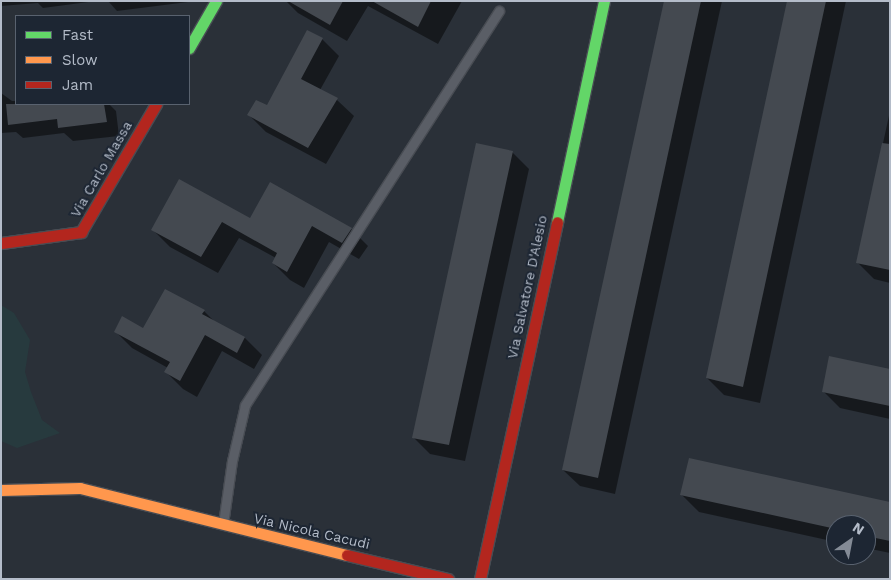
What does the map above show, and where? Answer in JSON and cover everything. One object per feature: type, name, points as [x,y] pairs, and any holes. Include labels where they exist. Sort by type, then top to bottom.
[{"type":"street","points":[[190,46],[216,1]]},
{"type":"street","name":"Via Salvatore D'Alesio","points":[[480,579],[604,1]]},
{"type":"street","name":"Via Carlo Massa","points":[[1,243],[81,232],[155,105]]},
{"type":"street","name":"Via Nicola Cacudi","points":[[1,490],[80,488],[222,525],[448,579]]},
{"type":"lane","points":[[222,525],[232,461],[245,406],[499,11]]},
{"type":"green space","points":[[1,305],[14,313],[30,340],[25,372],[31,392],[42,420],[60,433],[17,448],[1,441]]},
{"type":"building","points":[[288,1],[343,1],[330,25]]},
{"type":"building","points":[[372,1],[431,1],[418,27]]},
{"type":"building","points":[[664,1],[701,1],[598,478],[562,470]]},
{"type":"building","points":[[787,1],[826,1],[743,387],[706,378]]},
{"type":"building","points":[[307,30],[323,38],[301,79],[338,98],[308,148],[247,115],[256,100],[267,105]]},
{"type":"building","points":[[6,104],[104,105],[107,122],[58,128],[57,119],[8,125]]},
{"type":"building","points":[[476,143],[513,151],[449,445],[412,438]]},
{"type":"building","points":[[882,143],[890,144],[890,270],[856,263]]},
{"type":"building","points":[[179,179],[250,218],[270,182],[352,228],[342,243],[312,226],[287,272],[272,263],[277,253],[222,222],[201,257],[151,230]]},
{"type":"building","points":[[165,289],[205,310],[202,314],[245,337],[237,353],[205,335],[180,381],[164,372],[170,362],[114,332],[122,316],[143,328]]},
{"type":"building","points":[[829,356],[890,369],[890,406],[822,392]]},
{"type":"building","points":[[689,458],[890,502],[890,541],[876,538],[876,515],[826,515],[826,527],[680,495]]},
{"type":"traffic: fast","points":[[190,46],[216,1]]},
{"type":"traffic: fast","points":[[557,222],[604,1]]},
{"type":"traffic: slow","points":[[1,490],[80,488],[347,555]]},
{"type":"traffic: jam","points":[[1,243],[81,232],[155,105]]},
{"type":"traffic: jam","points":[[480,579],[557,222]]},
{"type":"traffic: jam","points":[[347,555],[448,579]]}]
